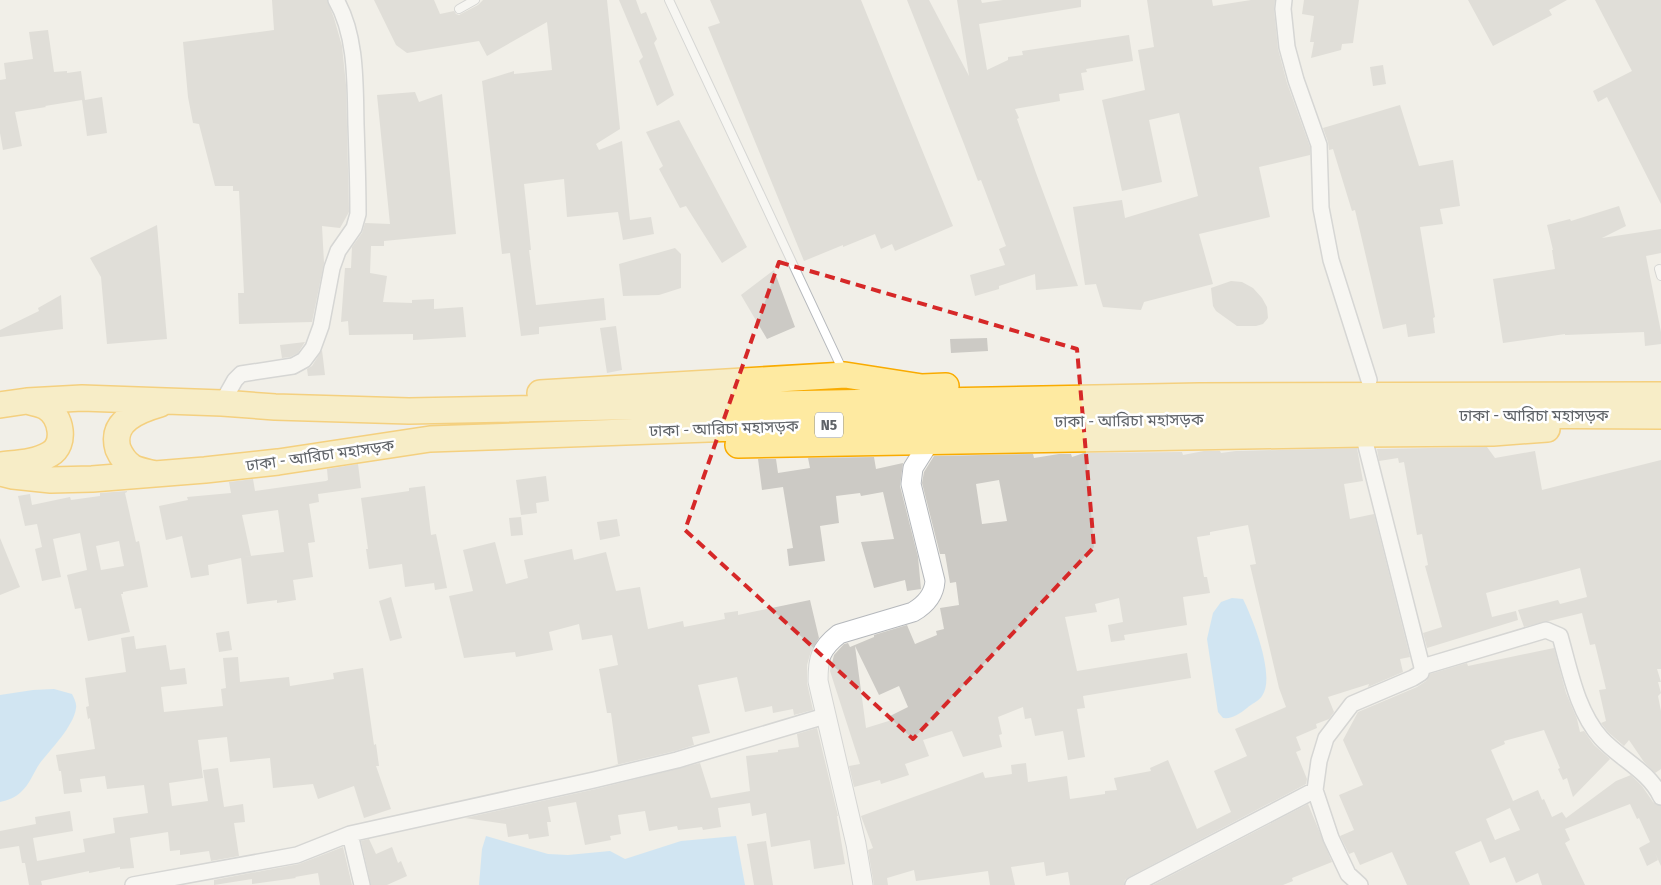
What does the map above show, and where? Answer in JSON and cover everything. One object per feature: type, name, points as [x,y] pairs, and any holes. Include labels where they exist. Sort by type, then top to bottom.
[{"type":"highway","points":[[409,411],[461,398],[845,375],[922,387],[1171,381],[1507,380],[1564,382],[1621,405]]},
{"type":"highway","name":"ঢাকা - আরিচা মহাসড়ক","points":[[0,473],[51,480],[92,479],[278,462],[430,439],[832,425],[1489,414],[1621,405],[1661,395]]},
{"type":"highway","name":"ঢাকা - আরিচা মহাসড়ক","points":[[0,405],[27,401],[82,398],[409,411],[1200,396],[1621,405],[1661,416]]},
{"type":"highway","points":[[0,464],[37,460],[53,453],[59,440],[60,426],[54,413],[45,406],[27,401]]},
{"type":"highway","points":[[155,474],[132,467],[120,456],[117,443],[118,430],[127,418],[141,410],[171,401]]},
{"type":"highway","points":[[430,439],[495,451],[930,441],[1493,433],[1537,431],[1621,405]]},
{"type":"street","points":[[222,403],[235,380],[242,374],[293,366],[304,360],[313,348],[322,326],[332,268],[338,251],[354,228],[358,214],[353,60],[348,30],[341,8],[336,0]]},
{"type":"street","points":[[1284,0],[1283,9],[1287,47],[1296,80],[1319,145],[1321,208],[1332,260],[1369,380]]},
{"type":"street","points":[[1360,885],[1348,874],[1331,838],[1315,790],[1319,760],[1326,738],[1352,704],[1413,678],[1420,673],[1422,668],[1363,434]]},
{"type":"street","points":[[863,885],[856,844],[818,681],[818,661],[823,650],[839,634],[913,612],[926,603],[934,588],[935,581],[911,484],[913,468],[930,441]]},
{"type":"street","points":[[1422,668],[1546,630],[1560,636],[1576,693],[1590,724],[1602,740],[1644,775],[1661,797]]},
{"type":"street","points":[[133,885],[297,854],[350,834],[677,760],[826,716]]},
{"type":"street","points":[[1133,885],[1315,790]]},
{"type":"street","points":[[350,834],[362,885]]},
{"type":"lane","points":[[460,9],[475,0]]},
{"type":"lane","points":[[669,0],[845,375]]},
{"type":"highlighted area","points":[[779,262],[1077,349],[1094,547],[913,739],[685,530]]},
{"type":"water","points":[[1232,598],[1243,599],[1257,633],[1265,662],[1266,687],[1262,696],[1257,701],[1236,716],[1223,718],[1218,712],[1207,639],[1213,613],[1221,602]]},
{"type":"water","points":[[54,689],[72,694],[76,706],[71,722],[40,763],[24,789],[9,800],[0,802],[0,695]]},
{"type":"water","points":[[486,836],[548,854],[568,855],[610,851],[625,859],[681,841],[736,836],[745,885],[479,885],[482,849]]},
{"type":"building","points":[[272,0],[327,0],[334,18],[342,46],[346,85],[349,212],[340,228],[322,226],[324,263],[312,322],[239,324],[238,293],[244,293],[239,191],[233,191],[233,186],[215,186],[199,124],[193,123],[188,97],[183,42],[274,30]]},
{"type":"building","points":[[374,0],[434,0],[440,14],[454,11],[459,15],[478,5],[483,0],[607,0],[620,129],[596,144],[599,150],[622,141],[630,220],[651,217],[654,234],[623,240],[618,212],[567,217],[564,179],[524,184],[531,250],[529,250],[536,305],[604,298],[606,320],[539,327],[539,334],[521,336],[510,253],[502,254],[482,81],[514,71],[514,74],[552,70],[547,22],[487,56],[479,41],[407,53],[396,45]]},
{"type":"building","points":[[619,0],[636,0],[641,14],[646,12],[657,39],[654,43],[674,95],[657,106],[639,61],[643,57]]},
{"type":"building","points":[[710,0],[861,0],[953,226],[895,251],[892,244],[881,249],[875,234],[804,261],[708,27],[720,23]]},
{"type":"building","points":[[907,0],[929,0],[969,76],[957,0],[981,0],[982,3],[1003,0],[1081,0],[1081,7],[979,24],[987,70],[1008,60],[1008,57],[1023,55],[1022,51],[1129,35],[1133,61],[1086,69],[1087,72],[1081,73],[1084,90],[1059,94],[1060,101],[1015,109],[1036,173],[1078,286],[1036,290],[1035,274],[999,286],[999,289],[975,296],[970,275],[1005,265],[999,249],[1006,246],[981,180],[978,181]]},
{"type":"building","points":[[1147,0],[1212,0],[1213,6],[1251,0],[1275,0],[1274,10],[1278,49],[1287,83],[1310,147],[1310,155],[1259,167],[1270,217],[1199,234],[1213,284],[1144,302],[1141,310],[1103,307],[1096,284],[1085,285],[1073,207],[1122,200],[1125,218],[1198,196],[1179,113],[1149,120],[1162,182],[1122,191],[1102,100],[1145,90],[1138,50],[1154,47]]},
{"type":"building","points":[[1304,0],[1359,0],[1353,43],[1342,44],[1341,50],[1311,58],[1314,42],[1310,42],[1314,16],[1302,14]]},
{"type":"building","points":[[1468,0],[1567,0],[1549,10],[1552,15],[1493,46]]},
{"type":"building","points":[[1595,0],[1661,0],[1661,204],[1607,97],[1598,102],[1593,91],[1632,71]]},
{"type":"building","points":[[48,30],[54,72],[81,71],[85,100],[102,97],[107,133],[87,136],[82,100],[45,106],[15,112],[22,146],[3,150],[0,133],[0,80],[6,79],[4,63],[33,59],[29,32]]},
{"type":"building","points":[[1383,65],[1386,84],[1373,86],[1370,67]]},
{"type":"building","points":[[415,92],[419,102],[442,94],[456,234],[384,241],[384,246],[371,246],[370,273],[387,276],[383,302],[412,303],[412,300],[434,299],[434,309],[463,307],[466,337],[413,340],[413,334],[349,335],[348,321],[341,322],[345,268],[351,268],[352,247],[362,233],[365,223],[390,224],[377,95]]},
{"type":"building","points":[[1400,105],[1419,166],[1453,160],[1460,206],[1440,209],[1443,224],[1420,227],[1435,317],[1433,318],[1435,333],[1408,337],[1406,324],[1383,329],[1355,210],[1352,211],[1333,149],[1329,150],[1323,128]]},
{"type":"building","points":[[679,120],[747,247],[722,263],[686,206],[680,208],[659,169],[663,166],[646,132]]},
{"type":"building","points":[[1619,206],[1626,226],[1602,238],[1661,229],[1661,253],[1646,256],[1661,332],[1661,344],[1645,346],[1644,332],[1565,334],[1503,343],[1493,279],[1555,269],[1547,225],[1570,219],[1571,221]]},
{"type":"building","points":[[157,225],[167,339],[107,344],[101,277],[90,258]]},
{"type":"building","points":[[675,248],[681,254],[681,288],[659,295],[623,296],[619,264]]},
{"type":"building","points":[[774,270],[795,327],[767,339],[741,295]]},
{"type":"building","points":[[1231,281],[1242,282],[1253,288],[1262,298],[1267,307],[1268,318],[1263,324],[1237,326],[1216,311],[1213,306],[1211,288]]},
{"type":"building","points":[[61,295],[63,329],[0,337],[0,330],[39,311],[38,308]]},
{"type":"building","points":[[616,326],[622,370],[607,373],[600,328]]},
{"type":"building","points":[[987,338],[988,351],[951,353],[950,339]]},
{"type":"building","points":[[305,342],[298,353],[282,358],[280,345]]},
{"type":"building","points":[[322,350],[325,375],[308,376],[307,369],[312,366]]},
{"type":"building","points":[[1487,447],[1495,458],[1535,451],[1542,490],[1661,460],[1661,669],[1657,669],[1661,682],[1658,682],[1661,693],[1658,696],[1661,711],[1661,769],[1655,773],[1644,762],[1629,740],[1624,746],[1601,723],[1606,721],[1599,690],[1606,689],[1595,644],[1590,645],[1582,613],[1524,627],[1518,610],[1558,600],[1560,604],[1587,597],[1580,568],[1486,593],[1492,617],[1516,611],[1518,620],[1427,648],[1423,633],[1442,627],[1425,566],[1428,565],[1422,534],[1417,535],[1404,462],[1399,463],[1398,458],[1379,461],[1377,449]]},
{"type":"building","points":[[1357,448],[1363,481],[1344,484],[1350,519],[1374,514],[1410,657],[1400,659],[1403,672],[1368,687],[1369,684],[1328,697],[1334,712],[1329,719],[1316,724],[1317,728],[1296,737],[1301,750],[1296,752],[1307,779],[1306,784],[1129,877],[1125,880],[1124,885],[1070,885],[1068,872],[1046,876],[1044,862],[1011,867],[1015,885],[990,885],[988,871],[916,881],[914,870],[887,878],[888,885],[874,885],[868,850],[873,848],[861,816],[983,772],[985,778],[1012,774],[1011,765],[1026,763],[1028,782],[1067,776],[1070,799],[1105,794],[1105,791],[1117,790],[1114,778],[1151,771],[1150,768],[1168,760],[1197,829],[1231,812],[1214,771],[1247,756],[1235,729],[1286,707],[1279,688],[1250,565],[1256,564],[1248,525],[1210,532],[1210,535],[1197,537],[1204,577],[1207,577],[1210,593],[1183,597],[1187,625],[1124,635],[1125,640],[1111,642],[1108,625],[1123,622],[1119,598],[1095,604],[1097,612],[1065,617],[1077,671],[1187,653],[1191,678],[1083,696],[1085,708],[1077,709],[1085,757],[1068,760],[1063,731],[1035,736],[1031,718],[1025,719],[1023,707],[998,717],[1002,734],[999,735],[1002,747],[963,757],[952,731],[923,740],[929,756],[905,764],[909,775],[881,784],[880,780],[854,787],[849,766],[860,764],[830,671],[834,655],[844,644],[848,643],[850,647],[874,637],[874,635],[907,625],[915,644],[937,635],[936,631],[944,629],[940,608],[959,605],[956,582],[950,583],[945,554],[940,554],[922,483],[924,472],[934,456],[1033,454],[1034,458],[1059,454],[1071,454],[1072,457],[1084,453],[1182,452],[1183,455],[1204,451],[1220,451],[1221,453]],"holes":[[[999,480],[1007,521],[982,524],[976,484]],[[855,646],[879,695],[899,686],[908,707],[890,716],[892,720],[866,728]]]},
{"type":"building","points":[[874,457],[876,469],[903,463],[900,486],[918,557],[921,589],[907,591],[905,580],[874,588],[861,542],[894,539],[883,492],[861,496],[860,493],[836,496],[839,523],[820,526],[825,561],[789,566],[787,549],[793,548],[783,487],[762,490],[758,459],[776,459],[778,473],[810,468],[808,458]]},
{"type":"building","points":[[358,464],[361,488],[318,494],[319,502],[309,504],[315,542],[308,543],[313,577],[293,580],[296,600],[277,603],[277,600],[247,604],[241,558],[208,565],[209,575],[191,578],[182,536],[166,540],[159,506],[188,500],[187,497],[231,493],[229,482],[253,479],[255,491],[328,480],[327,469]],"holes":[[[278,510],[284,552],[251,556],[242,515]]]},
{"type":"building","points":[[546,476],[549,501],[536,503],[537,513],[521,515],[516,480]]},
{"type":"building","points":[[425,486],[431,535],[436,534],[447,588],[435,590],[434,583],[405,587],[402,564],[369,569],[361,498],[409,491],[409,488]]},
{"type":"building","points":[[127,491],[125,493],[136,542],[139,541],[148,587],[121,594],[130,632],[88,641],[81,608],[75,609],[67,575],[87,570],[80,533],[53,539],[61,577],[42,581],[35,549],[42,547],[37,524],[25,526],[18,496],[30,494],[32,505],[70,497],[71,500],[100,496],[100,493]],"holes":[[[119,541],[124,566],[101,570],[96,546]]]},
{"type":"building","points":[[521,517],[523,535],[511,536],[509,518]]},
{"type":"building","points":[[617,519],[620,536],[600,540],[597,522]]},
{"type":"building","points":[[0,538],[20,587],[0,595]]},
{"type":"building","points":[[495,542],[506,584],[528,578],[524,560],[572,549],[574,560],[606,552],[616,591],[640,587],[648,629],[683,621],[684,627],[725,619],[724,613],[738,611],[738,615],[810,600],[819,638],[811,651],[807,665],[807,683],[813,710],[794,715],[793,709],[773,713],[772,706],[745,712],[737,677],[698,685],[710,733],[692,737],[694,745],[612,766],[618,764],[611,713],[607,713],[599,669],[618,665],[612,635],[582,640],[579,624],[549,632],[553,650],[516,657],[515,652],[464,658],[449,596],[473,591],[463,550]]},
{"type":"building","points":[[391,597],[402,638],[390,641],[379,601]]},
{"type":"building","points":[[229,631],[232,650],[219,652],[216,633]]},
{"type":"building","points":[[134,636],[136,649],[166,645],[170,670],[185,668],[187,684],[161,687],[164,712],[223,706],[221,689],[226,688],[223,658],[238,657],[240,682],[289,677],[290,686],[334,679],[333,673],[363,668],[374,745],[376,744],[379,766],[376,766],[391,809],[364,818],[354,786],[318,799],[313,784],[273,788],[270,758],[230,762],[227,737],[198,740],[203,778],[169,783],[172,806],[208,801],[203,770],[218,768],[224,807],[243,804],[245,822],[234,823],[239,856],[211,861],[209,851],[180,855],[180,850],[170,851],[168,832],[130,838],[134,868],[120,869],[120,867],[89,873],[89,871],[41,881],[42,885],[29,885],[25,863],[22,863],[19,846],[0,849],[0,831],[36,824],[35,817],[70,811],[73,831],[33,838],[37,861],[85,852],[83,839],[115,833],[113,818],[148,813],[144,785],[107,789],[105,776],[80,779],[82,792],[64,794],[61,771],[59,771],[56,755],[95,749],[90,718],[88,719],[86,707],[89,706],[85,678],[126,672],[121,638]]},
{"type":"building","points":[[1554,648],[1566,693],[1577,719],[1580,732],[1584,731],[1594,745],[1610,759],[1573,797],[1567,778],[1563,780],[1558,769],[1560,768],[1544,730],[1504,741],[1505,744],[1491,750],[1513,801],[1538,790],[1552,817],[1562,812],[1566,818],[1616,781],[1631,775],[1642,786],[1653,802],[1661,806],[1661,866],[1655,853],[1658,860],[1647,866],[1639,848],[1650,842],[1630,804],[1565,829],[1570,840],[1565,843],[1585,885],[1542,885],[1538,873],[1516,883],[1505,857],[1490,863],[1481,841],[1455,852],[1470,885],[1407,885],[1392,852],[1360,865],[1354,852],[1349,854],[1340,836],[1354,830],[1339,795],[1363,785],[1343,740],[1358,712],[1417,687],[1426,681],[1430,674],[1467,663],[1468,666]],"holes":[[[1510,808],[1520,830],[1495,840],[1486,819]]]},
{"type":"building","points":[[817,728],[838,816],[845,864],[814,869],[810,840],[771,847],[766,813],[752,816],[750,803],[718,808],[721,827],[703,830],[702,827],[678,830],[677,826],[649,831],[645,811],[618,815],[621,834],[610,836],[611,840],[585,845],[576,802],[548,807],[551,822],[547,822],[549,836],[529,839],[528,834],[508,837],[506,824],[465,818],[596,789],[700,763],[711,798],[750,791],[746,756],[799,747],[797,734]]},
{"type":"building","points":[[1308,804],[1332,862],[1292,878],[1293,881],[1283,885],[1153,885]]},
{"type":"building","points":[[369,839],[376,854],[392,847],[398,863],[401,861],[407,876],[387,885],[371,885],[361,841]]},
{"type":"building","points":[[766,841],[773,885],[754,885],[747,844]]},
{"type":"building","points":[[343,847],[352,885],[320,885],[318,873],[252,884],[252,879],[214,885],[214,880],[299,864]]}]
